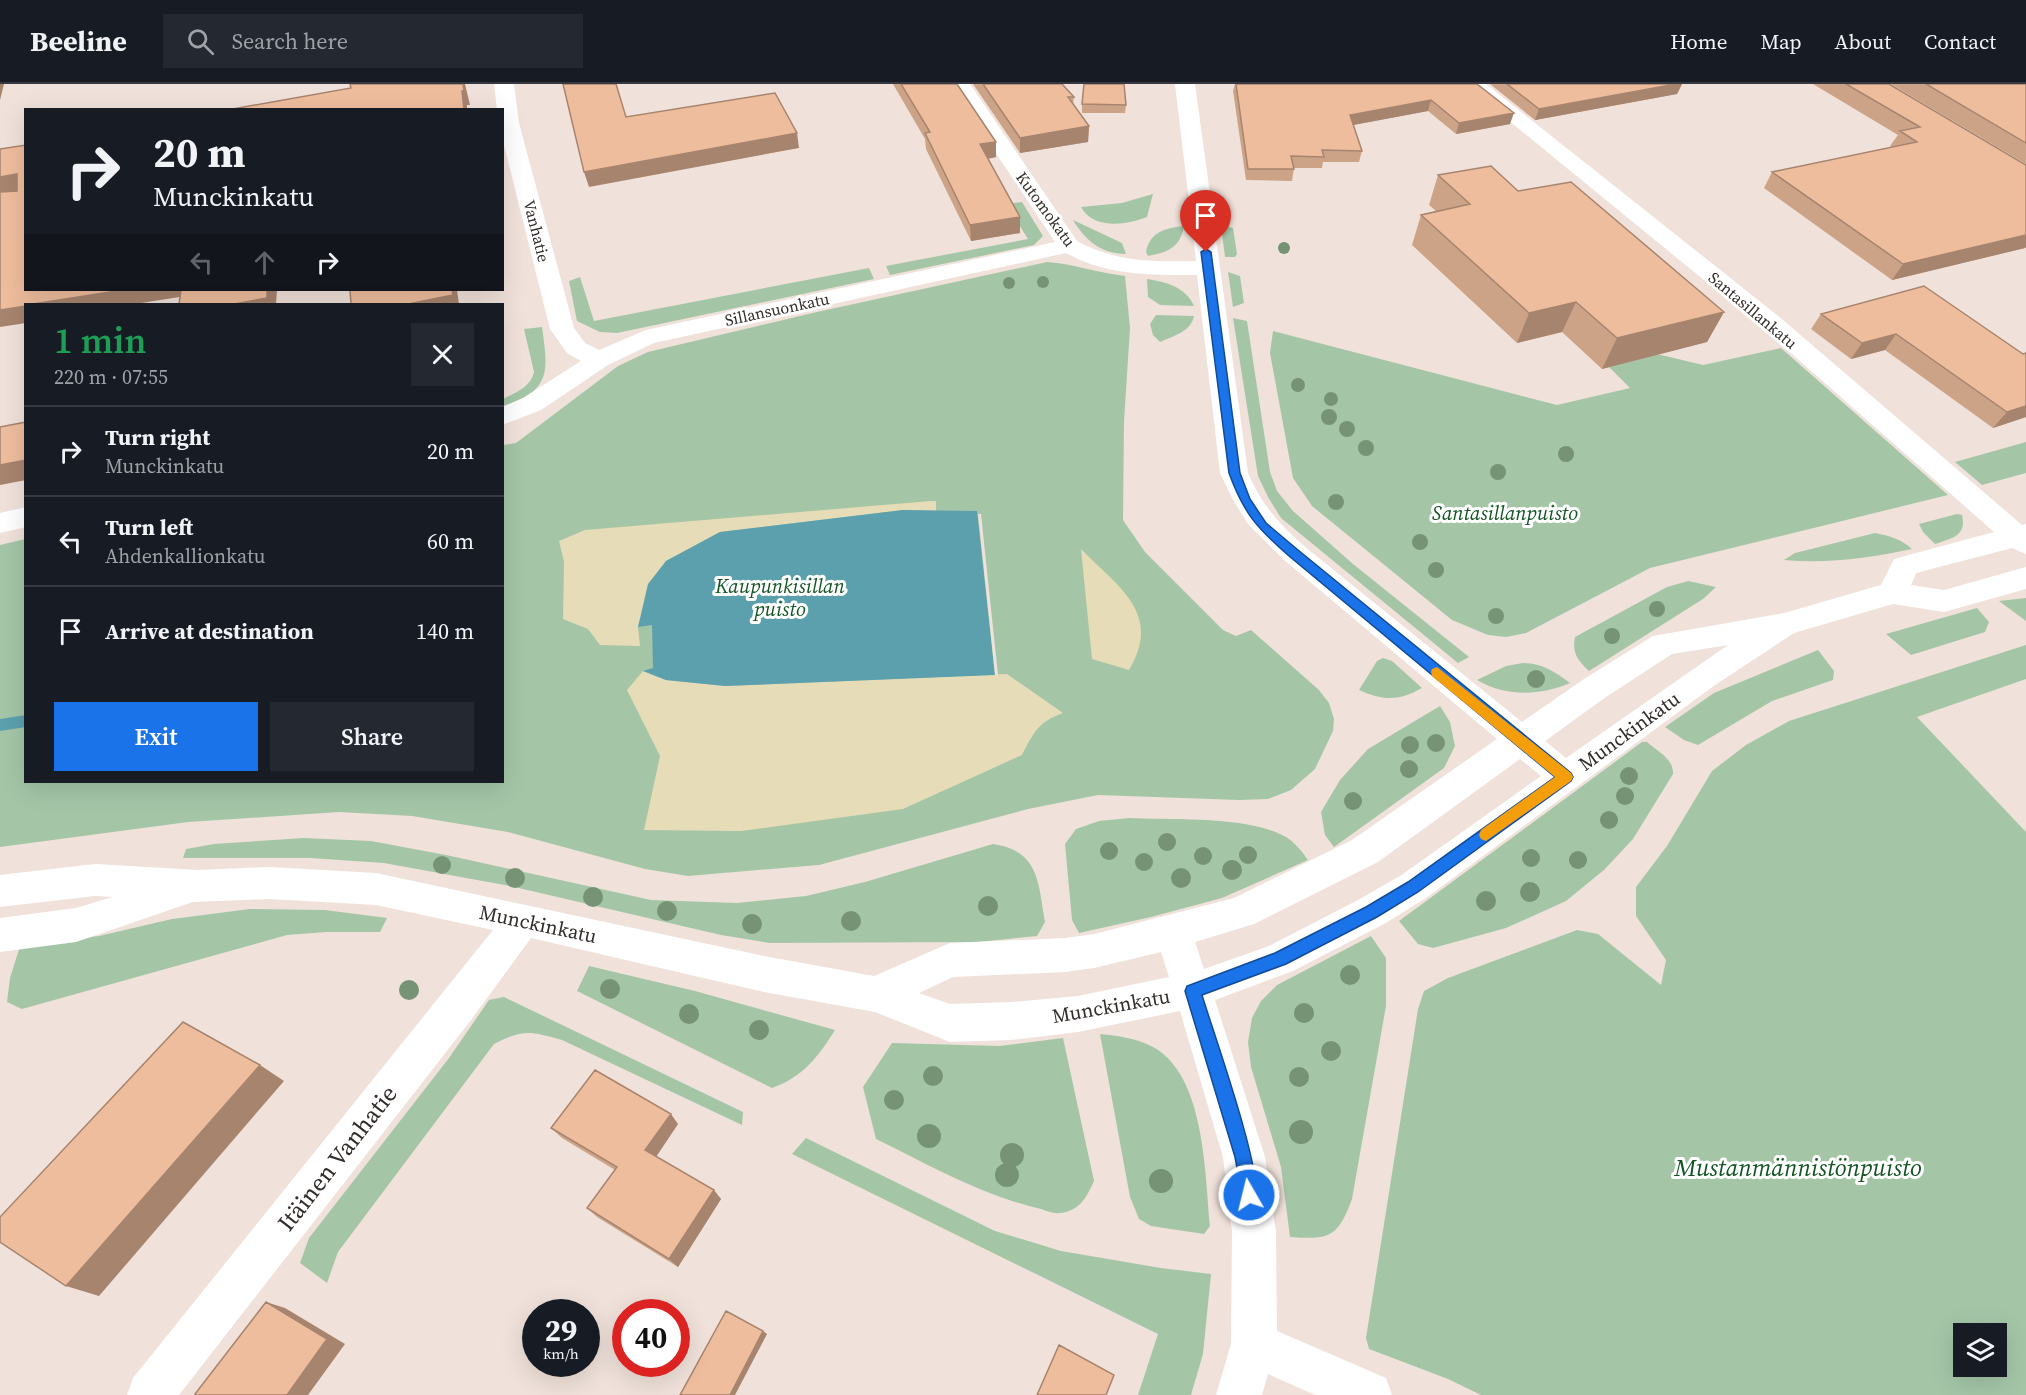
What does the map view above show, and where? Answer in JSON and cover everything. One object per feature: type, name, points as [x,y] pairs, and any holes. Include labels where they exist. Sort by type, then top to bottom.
[{"type":"street","name":"Vanhatie","points":[[504,84],[506,123],[562,328],[576,348],[599,360]]},
{"type":"street","name":"Kutomokatu","points":[[960,84],[1069,246],[1086,257],[1105,263],[1137,267],[1208,268]]},
{"type":"street","points":[[1185,84],[1234,473],[1244,500],[1262,526],[1566,777]]},
{"type":"street","name":"Santasillankatu","points":[[1474,84],[1768,320],[2023,538]]},
{"type":"street","name":"Sillansuonkatu","points":[[504,416],[532,404],[599,360],[646,338],[1069,246]]},
{"type":"street","points":[[0,523],[24,517]]},
{"type":"street","points":[[1893,593],[1904,566],[2023,538]]},
{"type":"street","name":"Munckinkatu","points":[[875,993],[950,960],[1074,954],[1173,932],[1241,912],[1365,851],[1519,740],[1664,644],[1785,624],[1893,593],[1944,602],[2026,578]]},
{"type":"street","name":"Munckinkatu","points":[[0,891],[95,880],[198,886],[269,883],[376,889],[764,974],[875,993],[950,1023],[1012,1021],[1078,1014],[1192,991],[1280,959],[1371,912],[1413,887],[1704,676],[1785,624]]},
{"type":"street","name":"Munckinkatu","points":[[0,935],[76,925],[198,886]]},
{"type":"street","name":"Itäinen Vanhatie","points":[[150,1395],[457,1007],[523,920]]},
{"type":"street","points":[[1173,932],[1244,1157],[1254,1232],[1254,1344],[1239,1395]]},
{"type":"street","points":[[1254,1344],[1369,1395]]},
{"type":"green space","points":[[1153,194],[1147,217],[1130,222],[1111,224],[1102,222],[1086,214],[1081,207],[1122,203]]},
{"type":"green space","points":[[1022,202],[1043,236],[1034,245],[890,275],[886,266],[1028,239],[1006,204]]},
{"type":"green space","points":[[1073,220],[1122,243],[1126,254],[1101,249],[1088,240]]},
{"type":"green space","points":[[1221,225],[1233,228],[1237,254],[1235,257],[1225,257]]},
{"type":"green space","points":[[1184,226],[1180,239],[1172,248],[1148,256],[1146,252],[1148,245],[1159,232]]},
{"type":"green space","name":"Kaupunkisillan puisto","points":[[1047,262],[1125,276],[1130,328],[1124,422],[1123,520],[1145,552],[1223,630],[1236,636],[1251,630],[1319,690],[1329,703],[1334,719],[1333,731],[1315,769],[1291,790],[1268,799],[1098,795],[1028,809],[819,865],[688,876],[645,869],[508,832],[412,816],[339,812],[188,822],[0,847],[0,545],[24,539],[24,783],[504,783],[504,445],[516,443],[618,366],[648,352],[817,312]]},
{"type":"green space","points":[[869,268],[874,279],[617,333],[600,332],[577,321],[569,281],[580,277],[594,321]]},
{"type":"green space","points":[[1228,272],[1240,276],[1244,303],[1233,307]]},
{"type":"green space","points":[[1147,279],[1181,290],[1194,306],[1160,305],[1148,297]]},
{"type":"green space","points":[[1156,315],[1194,316],[1185,330],[1160,342],[1153,335],[1150,324]]},
{"type":"green space","points":[[1233,318],[1247,321],[1270,472],[1277,491],[1293,511],[1353,564],[1469,657],[1458,663],[1281,518],[1258,476]]},
{"type":"green space","points":[[542,327],[545,355],[543,377],[531,393],[504,406],[504,398],[526,386],[534,372],[524,329]]},
{"type":"green space","name":"Santasillanpuisto","points":[[1273,331],[1557,405],[1630,388],[1609,367],[1657,354],[1703,365],[1781,348],[1948,495],[1650,568],[1526,633],[1506,637],[1488,635],[1452,620],[1312,506],[1293,478],[1270,353]]},
{"type":"green space","points":[[2026,442],[2026,473],[1982,485],[1955,462]]},
{"type":"green space","points":[[1957,514],[1962,515],[1963,522],[1960,532],[1952,538],[1935,544],[1923,532],[1919,524]]},
{"type":"green space","points":[[1875,533],[1895,538],[1912,549],[1848,559],[1784,560],[1795,553]]},
{"type":"green space","points":[[1688,581],[1716,587],[1703,599],[1589,671],[1579,659],[1574,647],[1575,637],[1667,587]]},
{"type":"green space","points":[[2026,598],[2026,621],[1999,601]]},
{"type":"green space","points":[[1977,608],[1989,622],[1985,632],[1911,655],[1886,634]]},
{"type":"green space","name":"Mustanmännistönpuisto","points":[[2026,645],[2026,679],[1917,717],[2026,832],[2026,1395],[1481,1395],[1448,1379],[1369,1349],[1366,1338],[1418,1009],[1424,991],[1448,978],[1577,930],[1598,934],[1661,985],[1666,960],[1636,916],[1636,887],[1667,846],[1712,771],[1746,745],[1789,721]]},
{"type":"green space","points":[[1818,650],[1834,671],[1833,680],[1772,701],[1698,745],[1684,740],[1665,727],[1714,693]]},
{"type":"green space","points":[[1383,658],[1392,661],[1422,688],[1391,698],[1383,698],[1359,690],[1377,661]]},
{"type":"green space","points":[[1523,663],[1542,666],[1570,683],[1547,690],[1523,693],[1488,686],[1477,680],[1506,666]]},
{"type":"green space","points":[[1440,706],[1450,722],[1455,746],[1444,768],[1334,847],[1325,835],[1321,812],[1340,780],[1368,749]]},
{"type":"green space","points":[[1642,742],[1647,742],[1664,756],[1671,764],[1673,774],[1633,839],[1604,870],[1566,901],[1506,928],[1433,948],[1418,944],[1399,921]]},
{"type":"green space","points":[[1129,818],[1207,820],[1267,829],[1286,837],[1308,860],[1222,898],[1079,933],[1072,920],[1065,844],[1076,829],[1099,821]]},
{"type":"green space","points":[[304,838],[371,841],[651,900],[737,903],[806,896],[865,882],[993,844],[1008,848],[1028,861],[1038,882],[1045,922],[1037,936],[977,942],[770,943],[721,935],[510,886],[384,863],[310,858],[183,858],[186,849],[214,844]]},
{"type":"green space","points":[[250,909],[325,910],[387,918],[380,932],[287,935],[22,1009],[7,1002],[10,978],[20,946],[99,936],[172,919]]},
{"type":"green space","points":[[1371,936],[1386,958],[1386,1006],[1352,1199],[1342,1221],[1331,1233],[1315,1238],[1290,1237],[1281,1167],[1251,1067],[1248,1042],[1252,1018],[1261,1001],[1277,985]]},
{"type":"green space","points":[[589,966],[695,991],[835,1030],[809,1065],[793,1078],[772,1088],[577,991]]},
{"type":"green space","points":[[504,997],[743,1112],[742,1125],[562,1040],[534,1033],[513,1036],[494,1044],[338,1252],[327,1283],[300,1263],[309,1238],[449,1058],[489,1000]]},
{"type":"green space","points":[[1100,1034],[1134,1039],[1153,1047],[1170,1061],[1183,1079],[1193,1102],[1203,1154],[1210,1226],[1204,1234],[1151,1226],[1139,1219],[1130,1197]]},
{"type":"green space","points":[[1063,1038],[1094,1181],[1085,1198],[1072,1210],[1053,1213],[998,1196],[957,1179],[876,1139],[863,1087],[892,1043],[999,1046]]},
{"type":"green space","points":[[806,1138],[995,1231],[1061,1251],[1211,1274],[1203,1354],[1191,1395],[1138,1395],[1158,1334],[792,1154]]},
{"type":"sand","points":[[936,501],[936,511],[903,510],[720,532],[666,561],[638,627],[640,646],[600,645],[588,629],[563,619],[564,562],[559,541],[585,530]]},
{"type":"sand","points":[[1081,549],[1121,589],[1132,602],[1139,617],[1141,632],[1138,650],[1129,670],[1092,659]]},
{"type":"sand","points":[[643,671],[666,680],[725,686],[1007,674],[1063,713],[1042,724],[1022,755],[903,809],[741,831],[644,830],[660,756],[627,690]]},
{"type":"water","points":[[903,510],[977,511],[995,675],[725,686],[666,680],[643,671],[653,668],[652,625],[638,627],[648,584],[666,561],[720,532]]},
{"type":"pier","points":[[978,514],[981,514],[998,675],[995,675]]},
{"type":"building","points":[[350,84],[463,84],[464,108],[238,108],[351,88]]},
{"type":"building","points":[[563,84],[616,84],[626,117],[775,93],[797,133],[584,172]]},
{"type":"building","points":[[901,84],[957,84],[996,142],[980,144],[1020,217],[970,225],[925,133],[930,132]]},
{"type":"building","points":[[983,84],[1062,84],[1074,97],[1068,97],[1089,126],[1020,138]]},
{"type":"building","points":[[1084,84],[1124,84],[1126,105],[1082,104]]},
{"type":"building","points":[[1236,84],[1477,84],[1514,113],[1459,123],[1431,100],[1350,115],[1362,151],[1322,150],[1324,157],[1291,156],[1294,169],[1248,169]]},
{"type":"building","points":[[1507,84],[1676,84],[1539,109]]},
{"type":"building","points":[[1846,84],[1889,84],[2026,165],[2026,235],[1903,264],[1772,172],[1917,142],[1900,131],[1920,127]]},
{"type":"building","points":[[1926,84],[2026,84],[2026,143]]},
{"type":"building","points":[[24,145],[24,291],[117,291],[39,303],[24,303],[24,306],[0,310],[0,192],[17,191],[17,174],[0,177],[0,149]]},
{"type":"building","points":[[1491,166],[1518,191],[1571,182],[1724,312],[1617,338],[1576,302],[1529,313],[1421,215],[1470,204],[1438,175]]},
{"type":"building","points":[[1924,286],[2023,354],[2026,353],[2026,406],[2007,412],[1896,334],[1862,343],[1821,314]]},
{"type":"building","points":[[181,291],[267,291],[267,298],[240,303],[179,303]]},
{"type":"building","points":[[350,291],[452,291],[453,295],[413,303],[351,303]]},
{"type":"building","points":[[24,422],[24,460],[0,465],[0,427]]},
{"type":"building","points":[[183,1022],[260,1065],[66,1286],[0,1242],[0,1217]]},
{"type":"building","points":[[595,1070],[671,1114],[645,1150],[714,1190],[669,1259],[587,1208],[617,1167],[551,1128]]},
{"type":"building","points":[[266,1302],[327,1339],[287,1395],[195,1394]]},
{"type":"building","points":[[726,1311],[763,1331],[730,1395],[680,1395]]},
{"type":"building","points":[[1059,1345],[1114,1375],[1106,1395],[1037,1395]]},
{"type":"waterway","points":[[0,725],[24,721]]},
{"type":"slow traffic","points":[[1437,672],[1566,777],[1486,835]]},
{"type":"route","points":[[1206,252],[1234,473],[1244,500],[1262,526],[1566,777],[1413,887],[1371,912],[1280,959],[1192,991],[1210,1042],[1244,1157],[1249,1195]]}]
